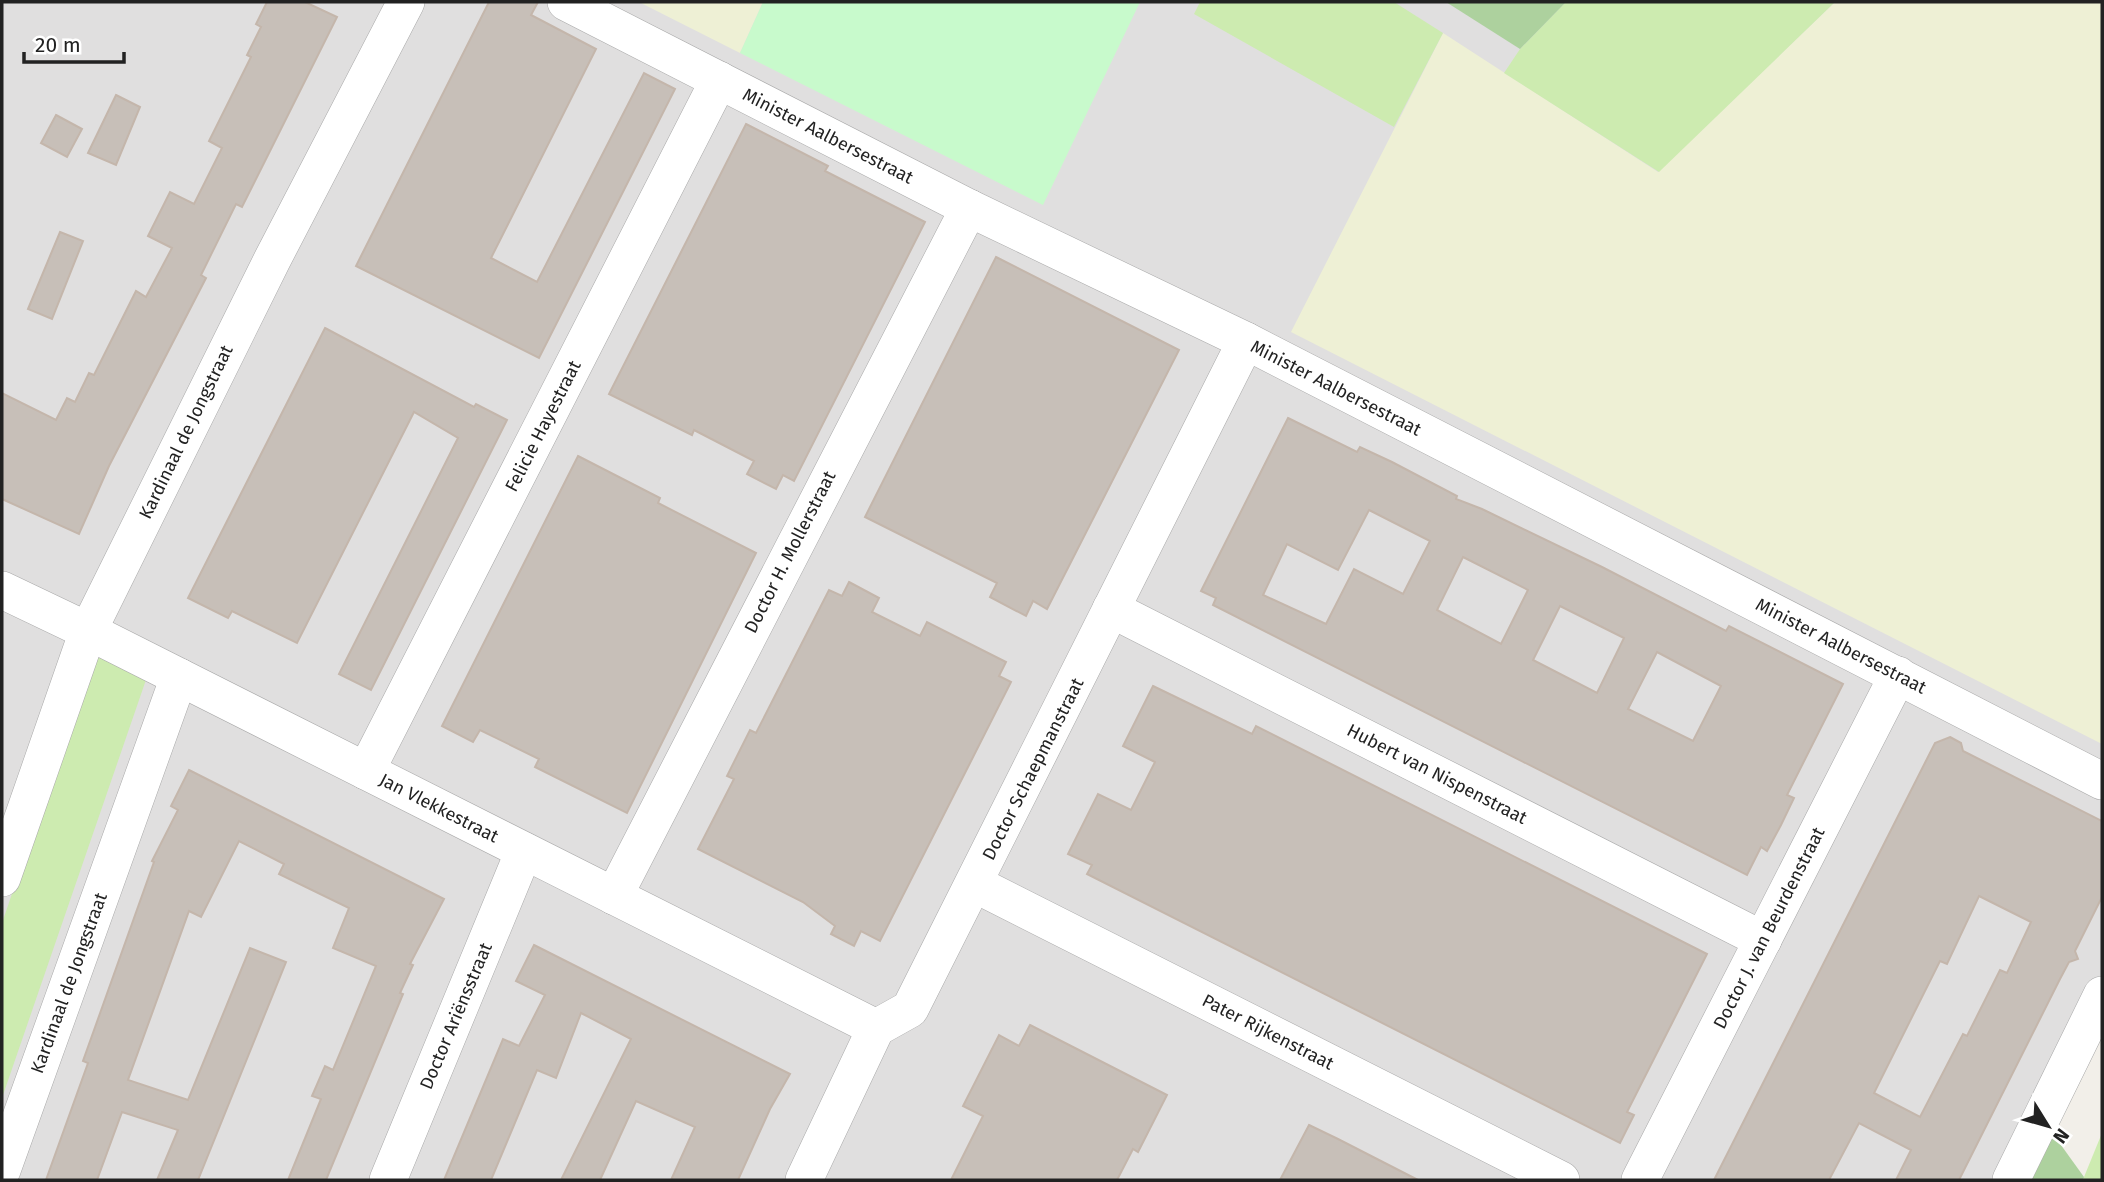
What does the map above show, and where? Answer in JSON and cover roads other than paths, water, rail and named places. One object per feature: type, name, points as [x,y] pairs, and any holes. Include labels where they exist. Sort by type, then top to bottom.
[{"type":"street","name":"Kardinaal de Jongstraat","points":[[2,877],[88,631],[272,260],[406,2]]},
{"type":"street","name":"Minister Aalbersestraat","points":[[566,2],[969,208],[1246,341],[2102,782]]},
{"type":"street","name":"Felicie Hayestraat","points":[[366,771],[719,80]]},
{"type":"street","name":"Doctor H. Mollerstraat","points":[[614,896],[969,208]]},
{"type":"street","name":"Doctor Schaepmanstraat","points":[[876,1028],[910,1009],[1246,341]]},
{"type":"street","name":"Jan Vlekkestraat","points":[[2,590],[876,1028]]},
{"type":"street","name":"Hubert van Nispenstraat","points":[[1111,609],[1763,940]]},
{"type":"street","name":"Doctor J. van Beurdenstraat","points":[[1640,1180],[1898,675]]},
{"type":"street","name":"Kardinaal de Jongstraat","points":[[2,1170],[179,677]]},
{"type":"street","name":"Doctor Ariënsstraat","points":[[388,1180],[524,851]]},
{"type":"street","name":"Pater Rijkenstraat","points":[[975,884],[1561,1180]]},
{"type":"street","points":[[2011,1180],[2102,995]]},
{"type":"street","points":[[806,1180],[876,1028]]}]
